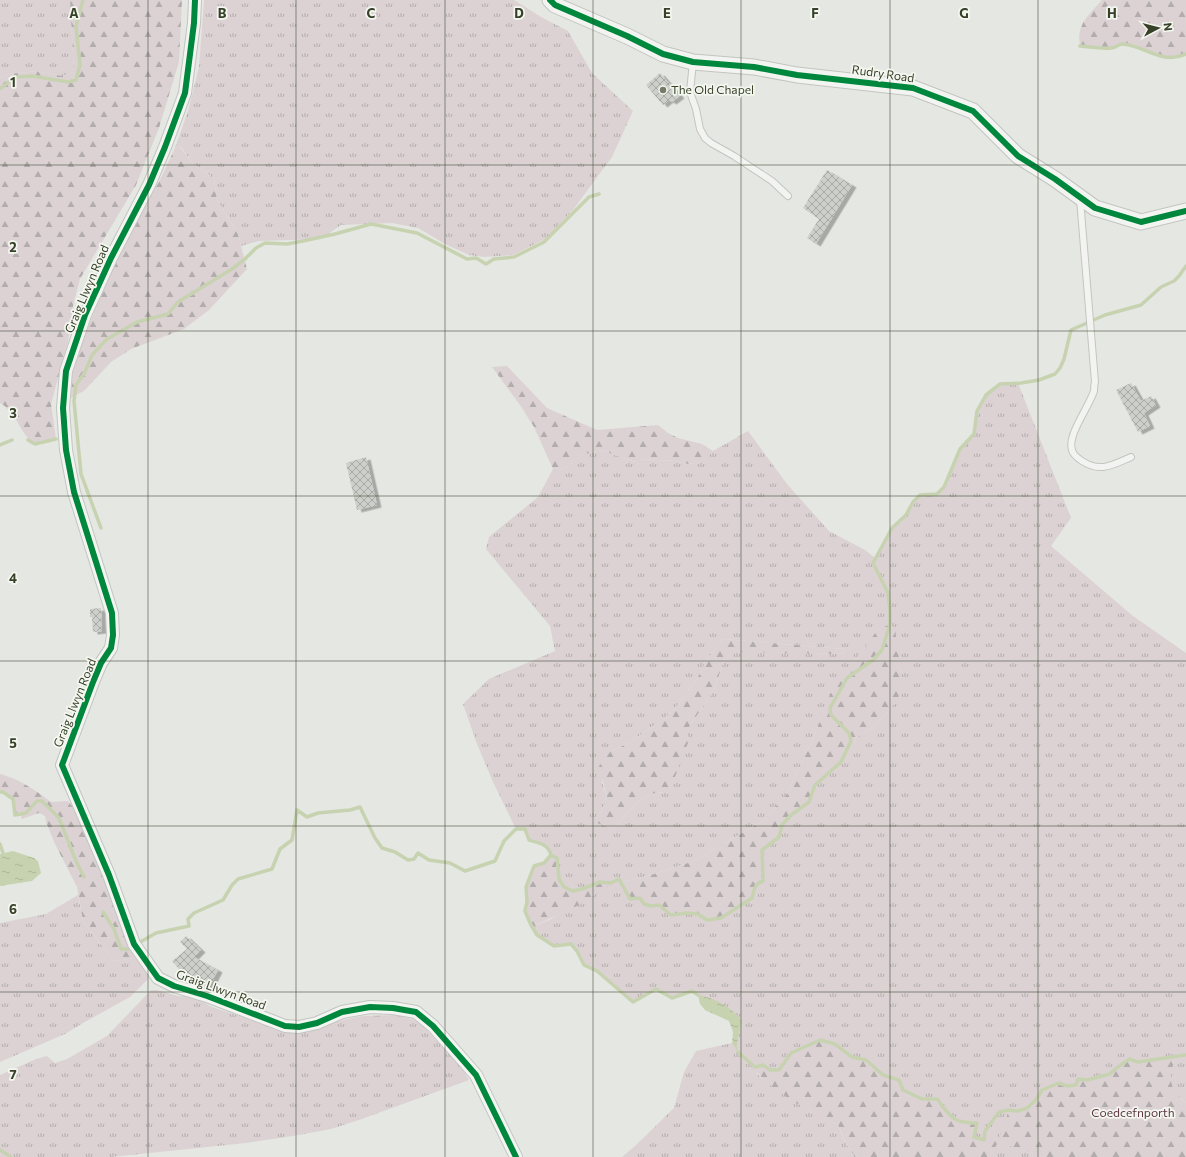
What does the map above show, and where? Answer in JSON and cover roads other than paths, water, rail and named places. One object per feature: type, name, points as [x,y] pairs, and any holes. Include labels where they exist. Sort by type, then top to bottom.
[{"type":"street","name":"Graig Llwyn Road","points":[[195,0],[194,23],[185,93],[149,185],[111,258],[85,315],[66,371],[63,408],[66,450],[74,492],[112,614],[112,635],[111,648],[101,663],[93,682],[62,765],[109,876],[134,944],[158,978],[174,986],[207,996],[285,1026],[299,1027],[317,1023],[342,1012],[370,1007],[393,1008],[416,1012],[433,1026],[476,1075],[516,1157]]},
{"type":"street","name":"Rudry Road","points":[[550,0],[555,4],[627,36],[663,54],[693,62],[754,67],[797,75],[913,88],[973,111],[1018,156],[1055,179],[1095,208],[1141,222],[1186,211]]},
{"type":"lane","points":[[693,62],[690,92],[696,109],[700,129],[705,138],[772,181],[788,196]]},
{"type":"lane","points":[[1080,197],[1095,382],[1094,391],[1071,442],[1072,451],[1078,459],[1088,465],[1098,468],[1108,467],[1131,457]]},
{"type":"water","points":[[13,851],[34,858],[38,861],[41,873],[32,881],[0,886],[0,854]]},
{"type":"water","points":[[698,995],[723,1004],[733,1011],[742,1021],[737,1044],[738,1052],[732,1043],[733,1032],[729,1021],[705,1010],[700,1004]]},
{"type":"waterway","points":[[0,89],[15,77],[32,76],[68,82],[76,80],[80,65],[76,26],[83,0]]},
{"type":"waterway","points":[[1080,46],[1113,48],[1123,44],[1131,45],[1161,56],[1177,57],[1186,54]]},
{"type":"waterway","points":[[101,528],[81,474],[74,401],[76,385],[85,372],[92,355],[107,339],[137,322],[168,314],[178,302],[232,269],[256,248],[265,243],[287,244],[335,234],[371,224],[417,233],[467,259],[476,258],[486,264],[494,259],[514,257],[544,242],[589,197],[599,194]]},
{"type":"waterway","points":[[551,855],[557,858],[559,879],[564,887],[573,891],[600,882],[611,883],[619,879],[630,899],[640,898],[644,904],[651,906],[659,905],[671,915],[687,913],[698,914],[707,920],[721,918],[752,898],[757,885],[763,881],[762,850],[779,837],[782,825],[791,815],[809,802],[815,785],[841,762],[851,741],[849,733],[831,715],[830,708],[847,678],[873,660],[882,650],[890,624],[890,611],[888,593],[873,563],[892,528],[906,515],[913,502],[920,495],[937,494],[944,487],[960,449],[974,434],[977,411],[986,395],[1000,384],[1039,380],[1055,374],[1060,368],[1064,359],[1071,330],[1105,315],[1141,305],[1161,287],[1174,281],[1186,266]]},
{"type":"waterway","points":[[28,440],[35,444],[56,439]]},
{"type":"waterway","points":[[0,445],[12,440]]},
{"type":"waterway","points":[[0,792],[3,792],[13,799],[15,815],[26,813],[37,801],[42,801],[59,818],[84,877]]},
{"type":"waterway","points":[[103,912],[114,929],[121,949],[128,949],[156,933],[189,926],[188,919],[194,913],[223,900],[232,885],[238,879],[272,869],[280,849],[292,840],[297,810],[307,817],[318,813],[350,810],[360,807],[375,838],[382,848],[395,852],[408,860],[414,859],[418,853],[429,860],[450,863],[465,871],[495,861],[504,841],[516,829],[525,829],[529,840],[540,843],[548,848],[551,855],[544,863],[534,866],[526,887],[527,902],[525,911],[537,935],[554,946],[571,944],[577,951],[584,965],[597,971],[633,1002],[656,989],[672,998],[692,991],[698,995]]},
{"type":"waterway","points":[[0,844],[3,853]]},
{"type":"waterway","points":[[738,1052],[755,1067],[763,1065],[770,1070],[779,1070],[791,1053],[820,1040],[835,1044],[852,1057],[866,1060],[883,1075],[899,1080],[903,1090],[922,1099],[937,1099],[953,1118],[962,1122],[977,1123],[974,1137],[984,1140],[985,1131],[999,1112],[1009,1110],[1018,1111],[1027,1108],[1036,1100],[1042,1090],[1059,1083],[1067,1086],[1076,1085],[1078,1079],[1087,1080],[1110,1074],[1129,1059],[1138,1062],[1185,1055]]},
{"type":"waterway","points":[[0,1150],[11,1157]]},
{"type":"place","name":"The Old Chapel","points":[[663,90]]},
{"type":"park label","name":"Coedcefnporth","points":[[1133,1113]]}]
